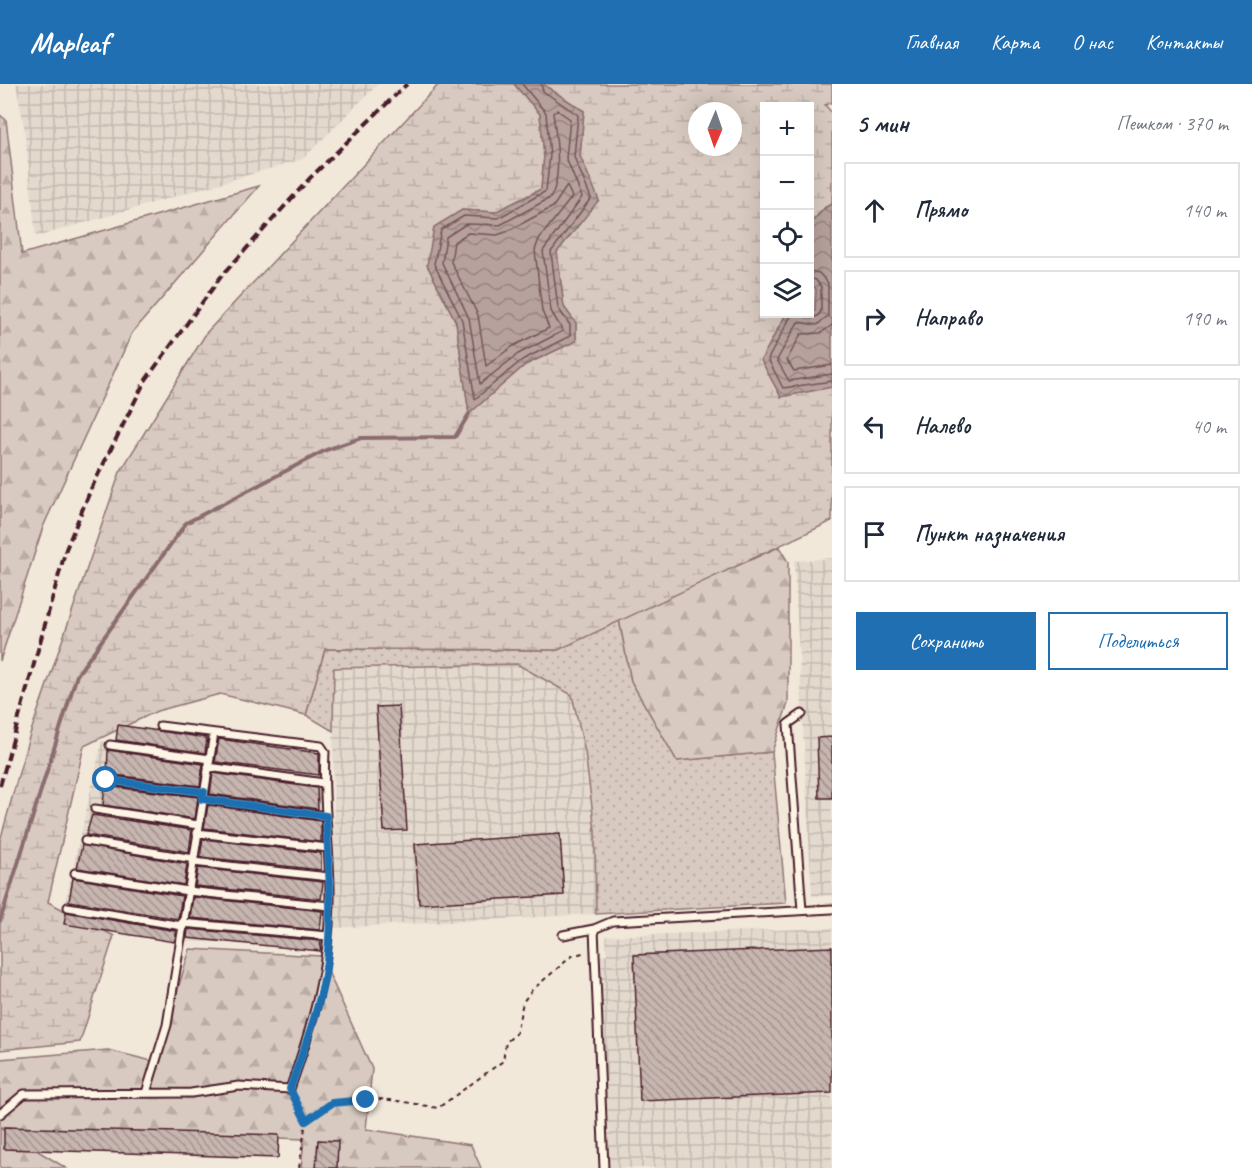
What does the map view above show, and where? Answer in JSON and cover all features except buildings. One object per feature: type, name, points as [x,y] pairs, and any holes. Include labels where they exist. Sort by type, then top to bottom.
[{"type":"lane","points":[[802,714],[788,724],[802,910]]},
{"type":"lane","points":[[0,1114],[24,1094],[191,1093],[239,1086],[290,1089],[322,988],[328,936],[330,906],[324,783],[325,752],[321,746],[160,726]]},
{"type":"lane","points":[[146,1093],[167,1025],[214,733]]},
{"type":"lane","points":[[110,745],[210,759]]},
{"type":"lane","points":[[208,767],[324,783]]},
{"type":"lane","points":[[106,780],[326,816]]},
{"type":"lane","points":[[95,809],[198,829],[328,848]]},
{"type":"lane","points":[[85,841],[193,861],[329,877]]},
{"type":"lane","points":[[75,873],[188,891],[330,906]]},
{"type":"lane","points":[[68,908],[182,925],[328,936]]},
{"type":"lane","points":[[564,934],[594,929],[613,921],[832,909]]},
{"type":"lane","points":[[594,929],[604,1168]]},
{"type":"path","points":[[306,1121],[332,1103],[400,1101],[438,1108],[503,1061],[506,1042],[516,1034],[523,1002],[532,990],[572,956],[595,949]]},
{"type":"path","points":[[290,1089],[306,1121],[299,1168]]},
{"type":"shaded area","points":[[16,84],[378,84],[303,159],[36,237],[24,126]]},
{"type":"shaded area","points":[[832,558],[832,896],[812,896],[794,561]]},
{"type":"shaded area","points":[[517,664],[572,695],[585,752],[595,830],[596,914],[334,928],[333,669]]},
{"type":"shaded area","points":[[102,741],[318,763],[331,927],[319,944],[180,941],[62,917]]},
{"type":"shaded area","points":[[832,928],[832,1168],[610,1168],[600,956],[607,954],[606,936]]},
{"type":"green space","points":[[439,84],[514,84],[540,114],[544,156],[541,189],[495,212],[462,210],[427,265],[456,322],[469,413],[525,365],[576,341],[576,324],[564,307],[557,252],[598,200],[580,156],[584,111],[542,84],[832,84],[832,103],[825,105],[832,113],[832,204],[825,207],[814,219],[814,102],[760,102],[760,318],[784,318],[761,360],[781,397],[832,387],[832,521],[558,650],[325,649],[306,715],[220,694],[157,711],[84,746],[48,902],[114,936],[80,1042],[0,1050],[0,841],[28,740],[120,472],[207,332]]},
{"type":"green space","points":[[0,115],[6,120],[22,254],[259,186],[132,333],[43,527],[0,661]]},
{"type":"green space","points":[[814,287],[816,289],[814,311]]},
{"type":"green space","points":[[779,547],[788,562],[788,703],[772,752],[677,761],[631,681],[619,619]]},
{"type":"green space","points":[[619,619],[631,681],[677,761],[772,752],[786,903],[596,914],[595,830],[585,752],[572,695],[517,664],[334,668],[333,731],[306,715],[325,649],[558,650]]},
{"type":"green space","points":[[190,949],[321,956],[372,1069],[366,1129],[471,1145],[481,1168],[301,1168],[304,1139],[0,1127],[0,1059],[108,1050],[156,1062]]},
{"type":"green space","points":[[0,1128],[66,1168],[0,1168]]},
{"type":"water","points":[[514,84],[544,85],[584,111],[580,156],[599,200],[557,252],[564,307],[576,323],[576,341],[525,365],[469,414],[456,322],[427,265],[434,227],[462,210],[495,212],[541,189],[544,156],[540,114]]},
{"type":"water","points":[[832,204],[832,387],[781,397],[761,360],[784,318],[814,318],[816,289],[814,287],[814,220]]},
{"type":"waterway","points":[[0,921],[77,675],[186,523],[326,450],[361,438],[455,437],[469,414]]},
{"type":"railway","points":[[0,786],[66,549],[91,489],[145,381],[220,278],[310,178],[407,84]]},
{"type":"route","points":[[106,780],[204,792],[202,799],[326,816],[330,902],[325,971],[304,1050],[290,1089],[306,1121],[332,1103],[366,1100]]}]
